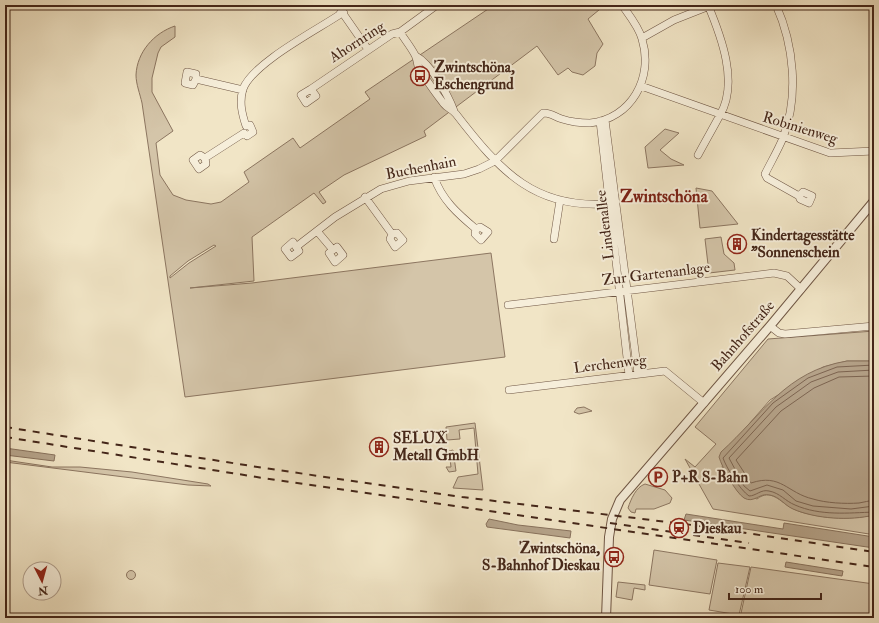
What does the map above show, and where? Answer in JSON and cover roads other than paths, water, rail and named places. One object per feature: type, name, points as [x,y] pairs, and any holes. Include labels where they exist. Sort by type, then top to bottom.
[{"type":"street","name":"Ahornring","points":[[311,89],[369,48],[392,34],[400,32],[437,5]]},
{"type":"street","points":[[495,161],[542,113],[547,112],[563,120],[575,122],[603,121],[624,109],[633,100],[641,86],[645,62],[642,38],[622,5]]},
{"type":"street","points":[[776,5],[786,30],[792,69],[790,112],[783,137],[765,174],[766,177],[773,183],[800,196]]},
{"type":"street","points":[[345,6],[344,15],[367,48],[369,48]]},
{"type":"street","points":[[244,129],[241,104],[243,90],[249,78],[262,66],[339,15],[345,6]]},
{"type":"street","points":[[642,38],[674,20],[710,6],[720,35],[728,71],[728,90],[720,115],[698,155]]},
{"type":"street","points":[[400,32],[416,56],[418,66],[445,105],[454,111],[495,161],[508,174],[523,185],[543,195],[560,200],[592,205],[612,204]]},
{"type":"street","points":[[196,79],[243,90]]},
{"type":"street","name":"Robinienweg","points":[[641,86],[830,154],[874,151]]},
{"type":"street","name":"Lindenallee","points":[[603,121],[623,291],[638,374]]},
{"type":"street","points":[[205,158],[250,125],[253,132]]},
{"type":"street","name":"Buchenhain","points":[[296,246],[365,197],[395,184],[434,177],[464,174],[495,161]]},
{"type":"street","points":[[434,177],[438,189],[446,201],[455,212],[476,229]]},
{"type":"street","points":[[365,197],[392,234]]},
{"type":"street","points":[[554,239],[560,200]]},
{"type":"street","name":"Bahnhofstraße","points":[[606,618],[612,518],[620,500],[770,326],[874,201]]},
{"type":"street","points":[[317,231],[333,250]]},
{"type":"street","name":"Zur Gartenanlage","points":[[508,305],[774,273],[787,276],[801,289]]},
{"type":"street","name":"Lindenallee","points":[[623,291],[629,375]]},
{"type":"street","points":[[770,326],[779,333],[785,334],[874,326]]},
{"type":"street","name":"Lerchenweg","points":[[509,390],[629,375],[668,372],[704,403]]},
{"type":"water","points":[[847,361],[874,361],[874,515],[854,518],[822,517],[793,509],[777,497],[770,495],[763,495],[751,500],[740,495],[723,467],[719,457],[721,452],[763,409],[791,384],[807,374],[826,366]]},
{"type":"water","points":[[5,448],[55,455],[54,461],[5,455]]},
{"type":"water","points":[[686,514],[783,529],[784,523],[874,537],[874,548],[684,520]]},
{"type":"water","points":[[489,519],[518,525],[571,531],[570,538],[487,527],[486,524]]},
{"type":"water","points":[[786,562],[843,571],[842,576],[785,567]]},
{"type":"railway","points":[[5,427],[264,468],[462,497],[692,525],[874,552]]},
{"type":"railway","points":[[5,437],[263,478],[874,567]]},
{"type":"railway","points":[[610,523],[749,543]]},
{"type":"place","name":"Zwintschöna, Eschengrund","points":[[420,76]]},
{"type":"place","name":"Kindertagesstätte \"Sonnenschein","points":[[737,244]]},
{"type":"place","name":"SELUX Metall GmbH","points":[[379,447]]},
{"type":"place","name":"P+R S-Bahn","points":[[658,477]]},
{"type":"place","name":"Dieskau","points":[[679,528]]},
{"type":"place","name":"Zwintschöna, S-Bahnhof Dieskau","points":[[614,557]]},
{"type":"district","name":"Zwintschöna","points":[[664,196]]}]
